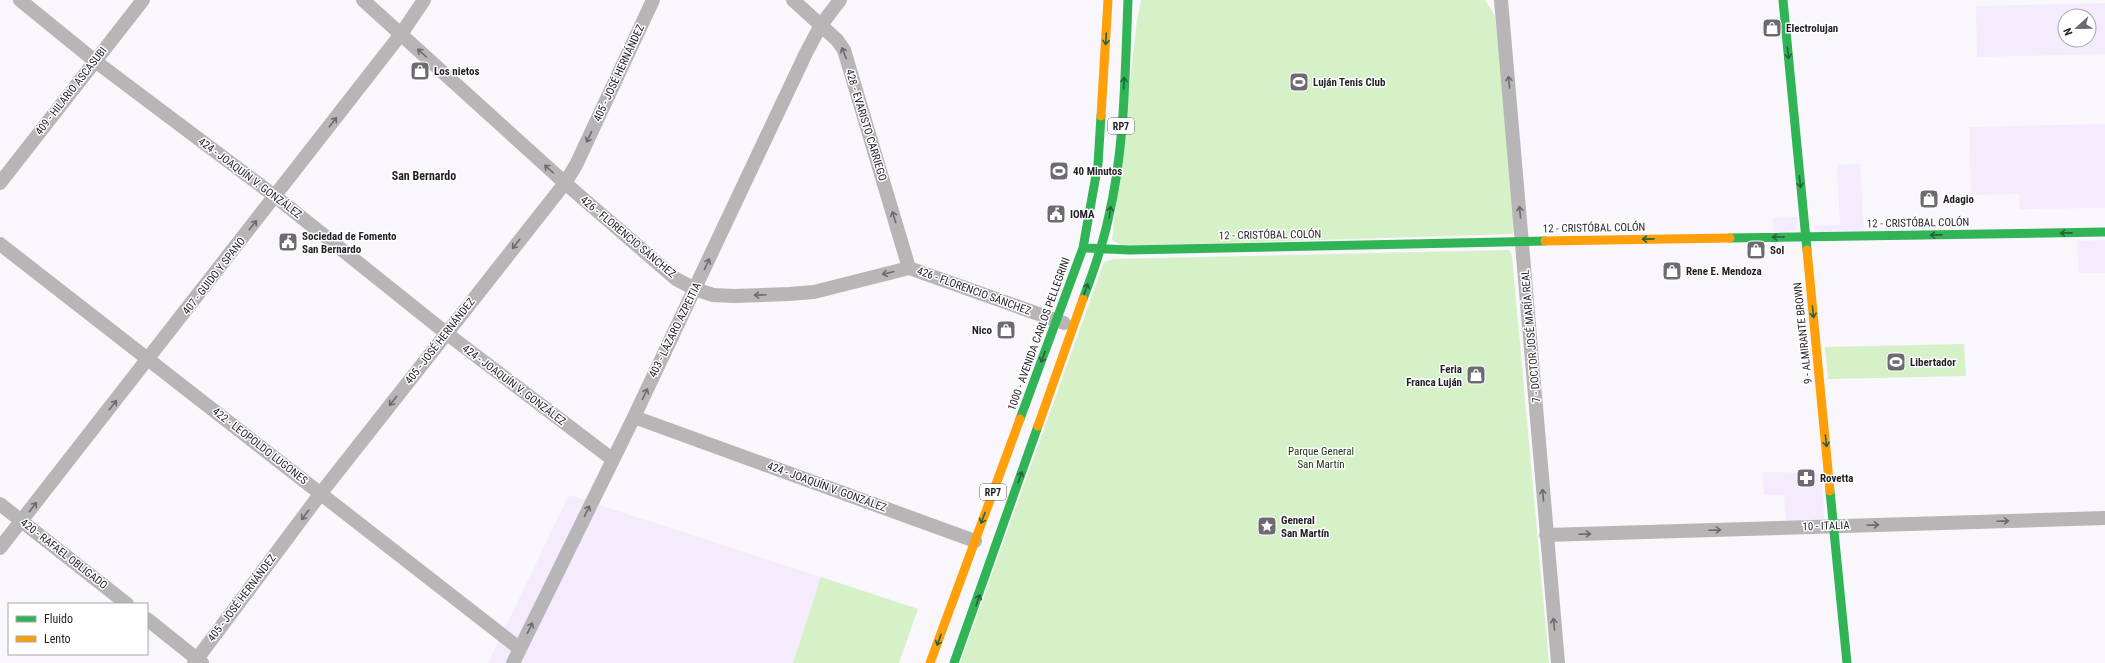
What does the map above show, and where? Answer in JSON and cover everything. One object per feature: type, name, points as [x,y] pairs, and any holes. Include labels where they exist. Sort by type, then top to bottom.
[{"type":"street","name":"424 - JOAQUÍN V. GONZÁLEZ","points":[[20,0],[95,61],[276,196],[446,333],[612,459]]},
{"type":"street","name":"409 - HILARIO ASCASUBI","points":[[0,183],[143,0]]},
{"type":"street","name":"426 - FLORENCIO SÁNCHEZ","points":[[363,0],[564,183],[676,279],[695,289],[713,295],[734,296],[814,292],[909,268],[1072,326]]},
{"type":"street","name":"407 - GUIDO Y SPANO","points":[[0,548],[276,196],[401,34],[424,0]]},
{"type":"street","name":"405 - JOSÉ HERNÁNDEZ","points":[[198,662],[321,493],[564,183],[576,165],[653,0]]},
{"type":"street","name":"428 - EVARISTO CARRIEGO","points":[[793,0],[837,40],[844,50],[909,268]]},
{"type":"street","name":"403 - LÁZARO AZPEITIA","points":[[513,663],[612,459],[634,417],[806,53],[821,25],[840,0]]},
{"type":"street","name":"1000 - AVENIDA CARLOS PELLEGRINI","points":[[930,663],[1083,248],[1098,164],[1108,0]]},
{"type":"street","name":"RP7","points":[[954,663],[1110,219],[1122,124],[1128,0]]},
{"type":"street","name":"9 - ALMIRANTE BROWN","points":[[1783,0],[1847,663]]},
{"type":"street","name":"7 - DOCTOR JOSÉ MARÍA REAL","points":[[1499,3],[1523,241],[1546,535],[1558,663]]},
{"type":"street","name":"12 - CRISTÓBAL COLÓN","points":[[1083,248],[1100,250],[1523,241],[2105,232]]},
{"type":"street","name":"422 - LEOPOLDO LUGONES","points":[[0,244],[520,649]]},
{"type":"street","name":"424 - JOAQUÍN V. GONZÁLEZ","points":[[634,417],[975,541]]},
{"type":"street","name":"420 - RAFAEL OBLIGADO","points":[[0,504],[127,603]]},
{"type":"street","name":"10 - ITALIA","points":[[1546,535],[2105,518]]},
{"type":"street","points":[[148,620],[198,662]]},
{"type":"shaded area","points":[[2105,3],[2105,54],[1977,57],[1976,6]]},
{"type":"shaded area","points":[[2105,124],[2105,208],[2020,209],[2019,194],[1971,195],[1969,127]]},
{"type":"shaded area","points":[[1860,164],[1864,233],[1821,234],[1812,226],[1840,225],[1837,165]]},
{"type":"shaded area","points":[[1798,217],[1797,230],[1774,234],[1773,218]]},
{"type":"shaded area","points":[[2105,240],[2105,273],[2079,273],[2077,241]]},
{"type":"shaded area","points":[[1762,472],[1822,473],[1824,518],[1822,520],[1786,522],[1784,495],[1764,495]]},
{"type":"shaded area","points":[[569,495],[821,577],[793,663],[488,663]]},
{"type":"green space","name":"Luján Tenis Club","points":[[1141,0],[1485,0],[1495,16],[1515,227],[1512,234],[1123,246],[1112,240],[1137,20]]},
{"type":"green space","name":"Parque General San Martín","points":[[1509,250],[1512,256],[1549,663],[960,663],[1104,262],[1114,259]]},
{"type":"green space","name":"Libertador","points":[[1964,344],[1966,376],[1828,379],[1825,347]]},
{"type":"green space","points":[[821,577],[918,609],[899,663],[793,663]]},
{"type":"traffic: fast","points":[[1083,299],[1106,230],[1114,193],[1123,111],[1128,0]]},
{"type":"traffic: fast","points":[[1783,0],[1807,250]]},
{"type":"traffic: fast","points":[[1020,419],[1083,248],[1098,164],[1101,116]]},
{"type":"traffic: fast","points":[[1730,238],[2105,232]]},
{"type":"traffic: fast","points":[[1087,248],[1129,250],[1545,241]]},
{"type":"traffic: fast","points":[[954,663],[1038,426]]},
{"type":"traffic: fast","points":[[1830,491],[1847,663]]},
{"type":"traffic: slow","points":[[1101,116],[1108,0]]},
{"type":"traffic: slow","points":[[1545,241],[1730,238]]},
{"type":"traffic: slow","points":[[1807,250],[1830,491]]},
{"type":"traffic: slow","points":[[1038,426],[1083,299]]},
{"type":"traffic: slow","points":[[930,663],[1020,419]]},
{"type":"place","name":"Electrolujan","points":[[1772,28]]},
{"type":"place","name":"Los nietos","points":[[420,71]]},
{"type":"place","name":"Luján Tenis Club","points":[[1299,82]]},
{"type":"place","name":"40 Minutos","points":[[1059,171]]},
{"type":"place","name":"Adagio","points":[[1929,199]]},
{"type":"place","name":"IOMA","points":[[1056,214]]},
{"type":"place","name":"Sociedad de Fomento San Bernardo","points":[[288,242]]},
{"type":"place","name":"Sol","points":[[1756,250]]},
{"type":"place","name":"Rene E. Mendoza","points":[[1672,271]]},
{"type":"place","name":"Nico","points":[[1006,330]]},
{"type":"place","name":"Libertador","points":[[1896,362]]},
{"type":"place","name":"Feria Franca Luján","points":[[1476,375]]},
{"type":"place","name":"Rovetta","points":[[1806,478]]},
{"type":"place","name":"General San Martín","points":[[1267,526]]},
{"type":"district","name":"San Bernardo","points":[[424,176]]}]
